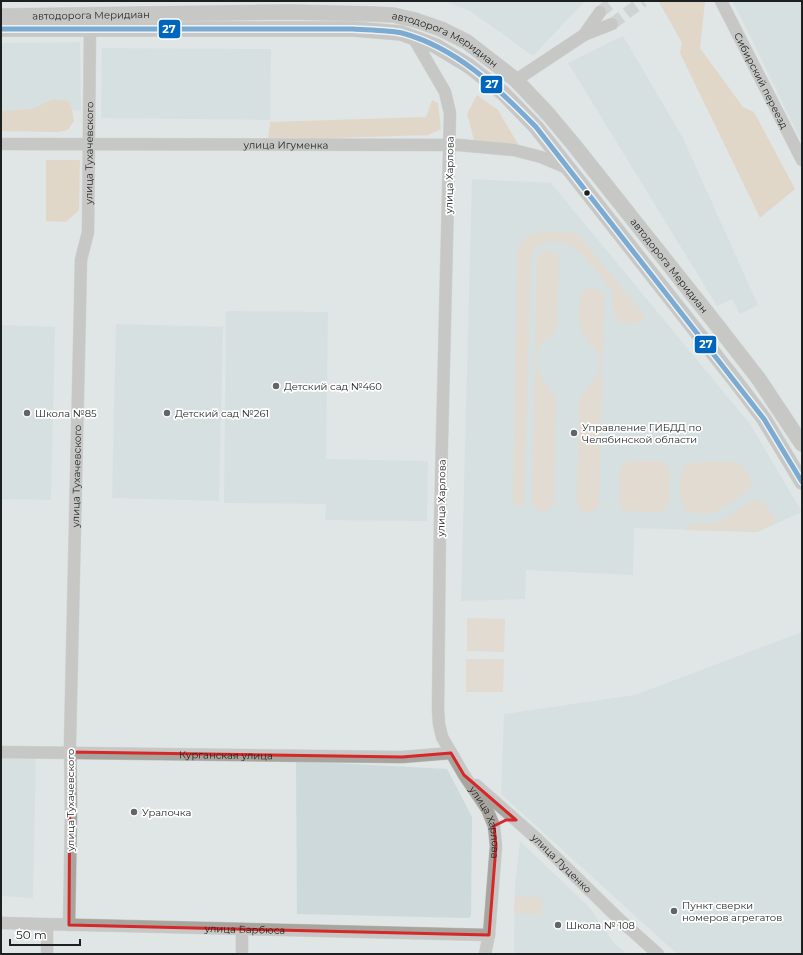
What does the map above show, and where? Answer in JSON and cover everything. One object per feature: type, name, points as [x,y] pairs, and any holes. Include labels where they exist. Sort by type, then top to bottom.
[{"type":"main road","name":"автодорога Меридиан","points":[[1,16],[288,12],[393,15],[415,20],[441,29],[467,42],[516,80],[549,115],[758,378],[802,444]]},
{"type":"main road","name":"автодорога Меридиан","points":[[1,29],[353,29],[401,34],[436,46],[469,66],[503,92],[536,127],[764,419],[802,482]]},
{"type":"street","name":"Сибирский переезд","points":[[721,1],[802,160]]},
{"type":"street","points":[[584,35],[600,12]]},
{"type":"street","points":[[516,80],[584,35],[612,24]]},
{"type":"street","name":"улица Тухачевского","points":[[69,925],[71,814],[70,752],[81,260],[88,232],[90,28]]},
{"type":"street","name":"улица Харлова","points":[[413,37],[445,92],[450,114],[440,523],[438,709],[442,737],[464,775],[487,809],[494,826],[496,846],[489,936],[485,954]]},
{"type":"street","name":"улица Игуменка","points":[[1,144],[450,144],[514,150],[541,157],[568,168]]},
{"type":"street","name":"Курганская улица","points":[[1,752],[402,757],[451,753]]},
{"type":"street","name":"улица Луценко","points":[[464,775],[535,837],[620,920],[658,954]]},
{"type":"street","points":[[494,826],[506,820],[516,820]]},
{"type":"street","name":"улица Барбюса","points":[[1,923],[489,936]]},
{"type":"street","points":[[47,925],[47,954]]},
{"type":"street","points":[[242,929],[242,954]]},
{"type":"highlighted area","points":[[70,752],[402,757],[451,753],[464,775],[516,820],[506,820],[494,826],[496,846],[489,935],[69,925]]},
{"type":"shaded area","points":[[443,1],[585,1],[533,56],[470,11]]},
{"type":"shaded area","points":[[705,1],[700,48],[743,107],[754,112],[795,189],[760,218],[680,53],[682,43],[659,2]]},
{"type":"shaded area","points":[[732,1],[802,1],[802,143],[749,34]]},
{"type":"shaded area","points":[[623,36],[683,138],[758,305],[740,314],[732,299],[717,306],[568,63]]},
{"type":"shaded area","points":[[80,42],[81,110],[1,111],[1,43]]},
{"type":"shaded area","points":[[102,48],[271,49],[270,120],[101,118]]},
{"type":"shaded area","points":[[477,95],[498,110],[518,144],[511,146],[474,140],[467,114]]},
{"type":"shaded area","points":[[54,99],[68,101],[72,110],[74,121],[68,130],[58,132],[1,131],[1,111],[32,109]]},
{"type":"shaded area","points":[[432,100],[438,103],[441,129],[428,135],[268,140],[270,122],[426,117]]},
{"type":"shaded area","points":[[46,160],[80,160],[79,210],[66,222],[46,221]]},
{"type":"shaded area","points":[[472,179],[551,183],[750,424],[802,512],[757,532],[634,528],[633,575],[526,570],[525,599],[461,601]]},
{"type":"shaded area","points":[[544,232],[568,232],[580,237],[644,316],[643,320],[634,324],[627,324],[618,321],[614,314],[611,291],[592,265],[578,251],[568,244],[563,242],[547,242],[539,245],[533,252],[531,258],[524,502],[522,506],[516,506],[513,502],[517,254],[524,239],[530,235]]},
{"type":"shaded area","points":[[546,250],[557,255],[559,259],[557,327],[556,330],[543,342],[537,352],[537,362],[541,376],[556,400],[554,501],[549,509],[543,512],[534,506],[532,501],[537,259],[542,252]]},
{"type":"shaded area","points":[[591,288],[599,291],[604,298],[599,504],[597,508],[589,513],[581,511],[577,504],[579,401],[597,375],[600,366],[599,355],[582,332],[580,324],[580,298],[584,291]]},
{"type":"shaded area","name":"Детский сад №460","points":[[226,311],[328,312],[326,459],[428,461],[427,521],[325,520],[326,504],[224,503]]},
{"type":"shaded area","name":"Детский сад №261","points":[[116,324],[223,327],[219,501],[112,498]]},
{"type":"shaded area","name":"Школа №85","points":[[1,325],[55,327],[51,500],[1,499]]},
{"type":"shaded area","points":[[630,461],[660,461],[669,469],[669,500],[664,509],[660,512],[649,513],[626,511],[621,508],[619,503],[620,469],[624,464]]},
{"type":"shaded area","points":[[731,461],[743,467],[749,473],[751,487],[732,502],[710,513],[687,512],[682,504],[680,490],[680,479],[683,468],[686,465],[691,464]]},
{"type":"shaded area","points":[[754,500],[759,500],[766,504],[777,523],[757,532],[685,530],[685,527],[692,524],[712,523],[721,520]]},
{"type":"shaded area","points":[[467,618],[505,619],[504,652],[467,651]]},
{"type":"shaded area","points":[[802,632],[802,954],[677,954],[501,794],[504,714],[635,695]]},
{"type":"shaded area","points":[[466,659],[504,659],[503,692],[466,692]]},
{"type":"shaded area","points":[[1,755],[36,756],[33,898],[1,896]]},
{"type":"shaded area","points":[[296,761],[447,769],[472,817],[471,916],[469,918],[297,914]]},
{"type":"shaded area","name":"Школа № 108","points":[[520,841],[590,908],[613,942],[627,954],[514,954],[515,884]]},
{"type":"shaded area","points":[[515,896],[542,898],[541,915],[514,913]]},
{"type":"tunnel","points":[[600,12],[614,1]]},
{"type":"tunnel","points":[[612,24],[643,1]]},
{"type":"transit line","name":"27","points":[[1,29],[353,29],[384,31],[402,33],[422,40],[459,59],[507,98],[536,127],[764,419],[802,482]]},
{"type":"place","name":"Детский сад №460","points":[[276,386]]},
{"type":"place","name":"Школа №85","points":[[27,413]]},
{"type":"place","name":"Детский сад №261","points":[[167,413]]},
{"type":"place","name":"Управление ГИБДД по Челябинской области","points":[[574,433]]},
{"type":"place","name":"Уралочка","points":[[134,812]]},
{"type":"place","name":"Пункт сверки номеров агрегатов","points":[[674,911]]},
{"type":"place","name":"Школа № 108","points":[[558,925]]}]
